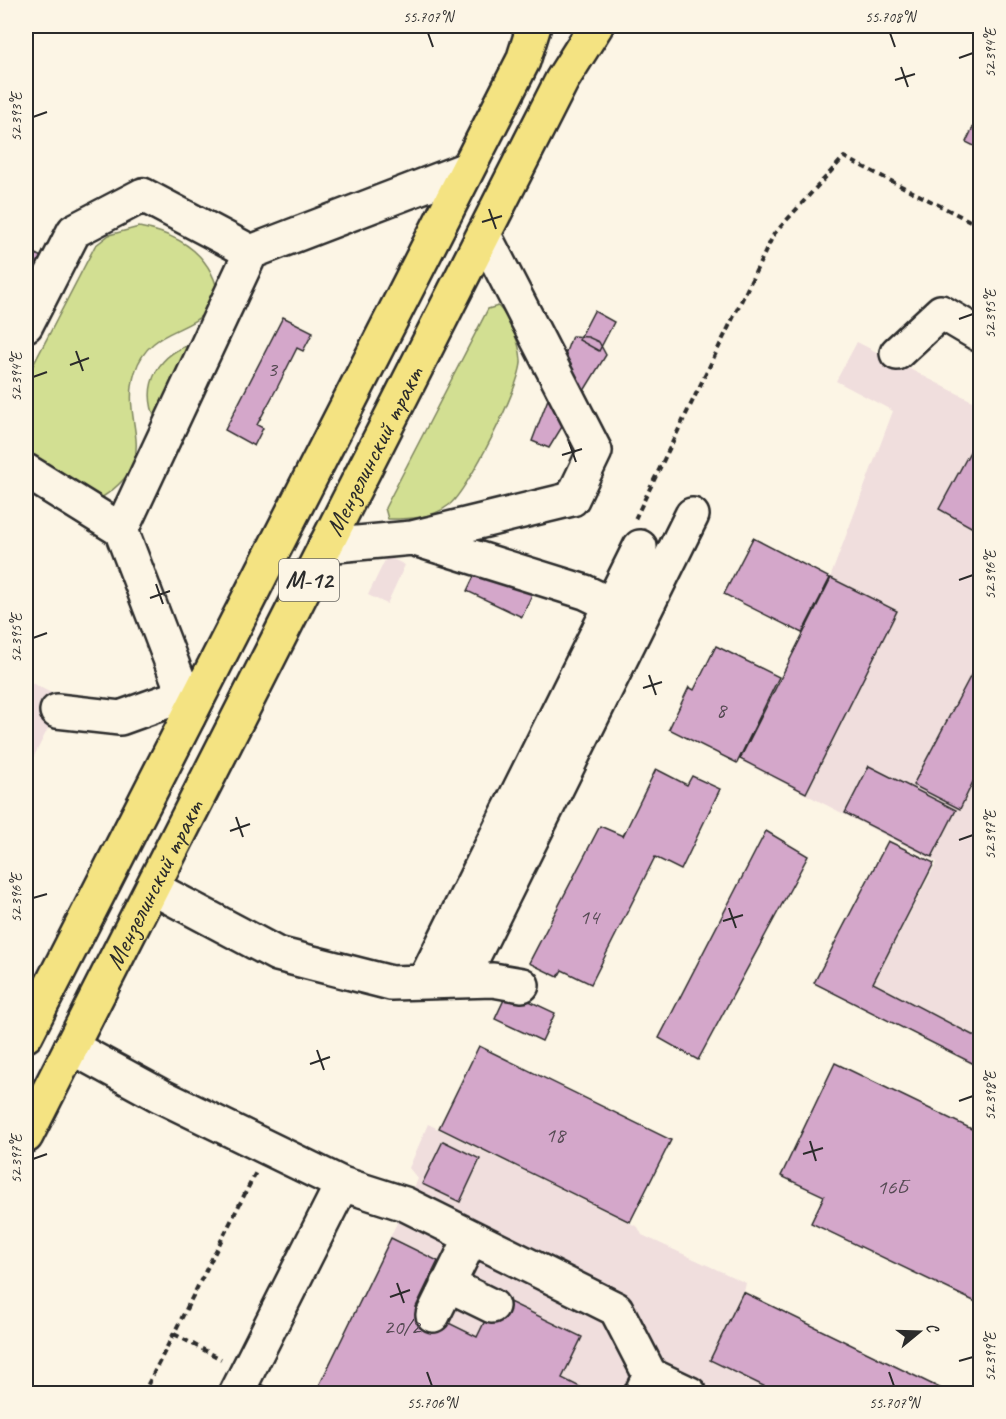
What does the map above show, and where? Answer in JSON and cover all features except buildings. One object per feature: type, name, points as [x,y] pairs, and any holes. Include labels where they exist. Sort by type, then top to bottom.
[{"type":"main road","name":"Мензелинский тракт","points":[[26,1035],[193,698],[523,61],[534,26]]},
{"type":"main road","name":"Мензелинский тракт","points":[[26,1136],[562,80],[596,26]]},
{"type":"lane","points":[[120,530],[250,252],[467,169]]},
{"type":"lane","points":[[26,325],[74,231],[143,195],[250,252]]},
{"type":"lane","points":[[326,546],[412,538],[572,498],[595,451],[484,235]]},
{"type":"lane","points":[[897,353],[940,312],[981,335]]},
{"type":"lane","points":[[26,471],[120,530],[193,698],[120,718],[57,711]]},
{"type":"lane","points":[[461,981],[692,515]]},
{"type":"lane","points":[[423,982],[612,605],[636,535]]},
{"type":"lane","points":[[412,538],[585,592],[640,620]]},
{"type":"lane","points":[[153,888],[278,954],[391,983],[493,980],[522,985]]},
{"type":"lane","points":[[71,1047],[161,1096],[342,1184],[405,1204],[616,1309],[645,1384],[690,1394]]},
{"type":"lane","points":[[241,1383],[342,1184]]},
{"type":"lane","points":[[433,1315],[471,1238]]},
{"type":"lane","points":[[447,1284],[492,1306]]},
{"type":"path","points":[[636,535],[774,234],[844,157],[981,226]]},
{"type":"path","points":[[143,1394],[269,1148]]},
{"type":"path","points":[[174,1334],[241,1383]]},
{"type":"shaded area","points":[[857,342],[980,405],[980,1039],[873,983],[937,862],[739,760],[830,578],[893,411],[836,381]]},
{"type":"shaded area","points":[[387,556],[405,565],[387,604],[368,595]]},
{"type":"shaded area","points":[[26,680],[63,699],[26,772]]},
{"type":"shaded area","points":[[428,1124],[638,1227],[642,1235],[746,1283],[744,1292],[952,1393],[315,1394],[418,1179],[409,1168]]},
{"type":"green space","points":[[139,227],[166,234],[189,247],[207,266],[218,292],[210,308],[201,317],[159,340],[149,347],[141,358],[135,372],[132,391],[136,454],[131,468],[120,483],[101,498],[26,463],[26,379],[95,246],[109,235]]},
{"type":"green space","points":[[498,306],[513,331],[521,360],[513,390],[492,436],[468,480],[449,505],[427,516],[388,519],[385,508],[488,309]]},
{"type":"green space","points":[[196,343],[156,421],[150,394],[156,372],[172,354]]}]
